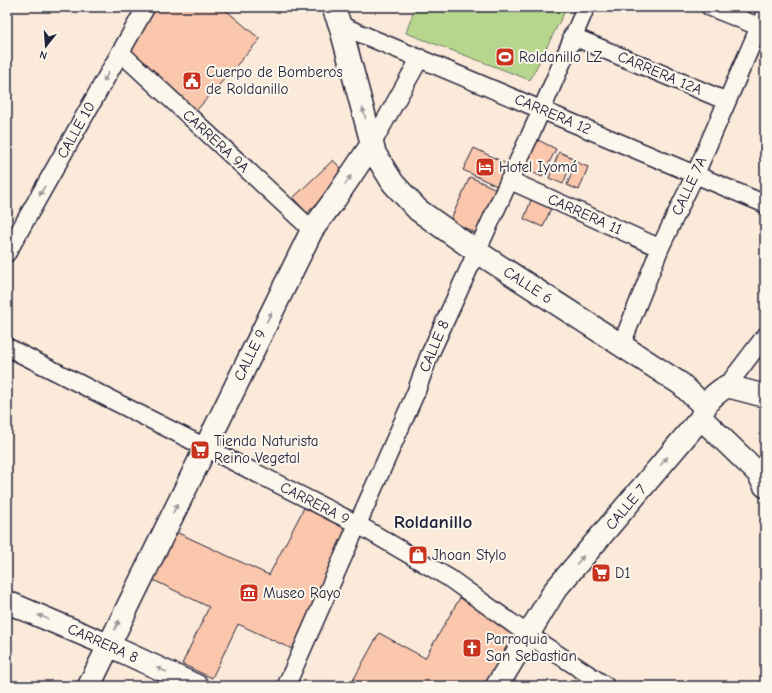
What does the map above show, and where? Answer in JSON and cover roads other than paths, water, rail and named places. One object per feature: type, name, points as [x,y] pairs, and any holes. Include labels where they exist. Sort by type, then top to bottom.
[{"type":"street","name":"CALLE 10","points":[[7,253],[146,7]]},
{"type":"street","name":"CALLE 8","points":[[286,686],[416,392],[429,356],[542,109],[572,36],[586,7]]},
{"type":"street","points":[[710,7],[763,23]]},
{"type":"street","points":[[337,16],[372,144]]},
{"type":"street","name":"CARRERA 12","points":[[337,16],[420,58],[765,204]]},
{"type":"street","name":"CALLE 7A","points":[[621,346],[660,248],[695,175],[726,101],[763,23]]},
{"type":"street","name":"CARRERA 12A","points":[[572,36],[726,101]]},
{"type":"street","name":"CARRERA 9A","points":[[120,52],[312,230]]},
{"type":"street","points":[[372,144],[420,58]]},
{"type":"street","name":"CALLE 9","points":[[89,686],[312,230],[372,144]]},
{"type":"street","name":"CALLE 6","points":[[372,144],[374,154],[393,183],[418,210],[476,251],[681,384],[703,412],[758,473],[765,486]]},
{"type":"street","name":"CARRERA 11","points":[[509,180],[660,248]]},
{"type":"street","name":"CALLE 7","points":[[496,686],[555,590],[703,412],[714,394],[727,386],[765,336]]},
{"type":"street","name":"CARRERA 9","points":[[7,347],[357,524],[449,578],[527,634],[606,686]]},
{"type":"street","points":[[727,386],[765,396]]},
{"type":"street","name":"CARRERA 8","points":[[7,602],[108,645],[197,686]]},
{"type":"place","name":"Roldanillo LZ","points":[[505,57]]},
{"type":"place","name":"Cuerpo de Bomberos de Roldanillo","points":[[192,81]]},
{"type":"place","name":"Hotel Iyomá","points":[[485,167]]},
{"type":"place","name":"Tienda Naturista Reino Vegetal","points":[[200,450]]},
{"type":"place","name":"Jhoan Stylo","points":[[418,555]]},
{"type":"place","name":"D1","points":[[601,573]]},
{"type":"place","name":"Museo Rayo","points":[[249,593]]},
{"type":"place","name":"Parroquia San Sebastian","points":[[472,648]]},
{"type":"district","name":"Roldanillo","points":[[433,521]]}]
